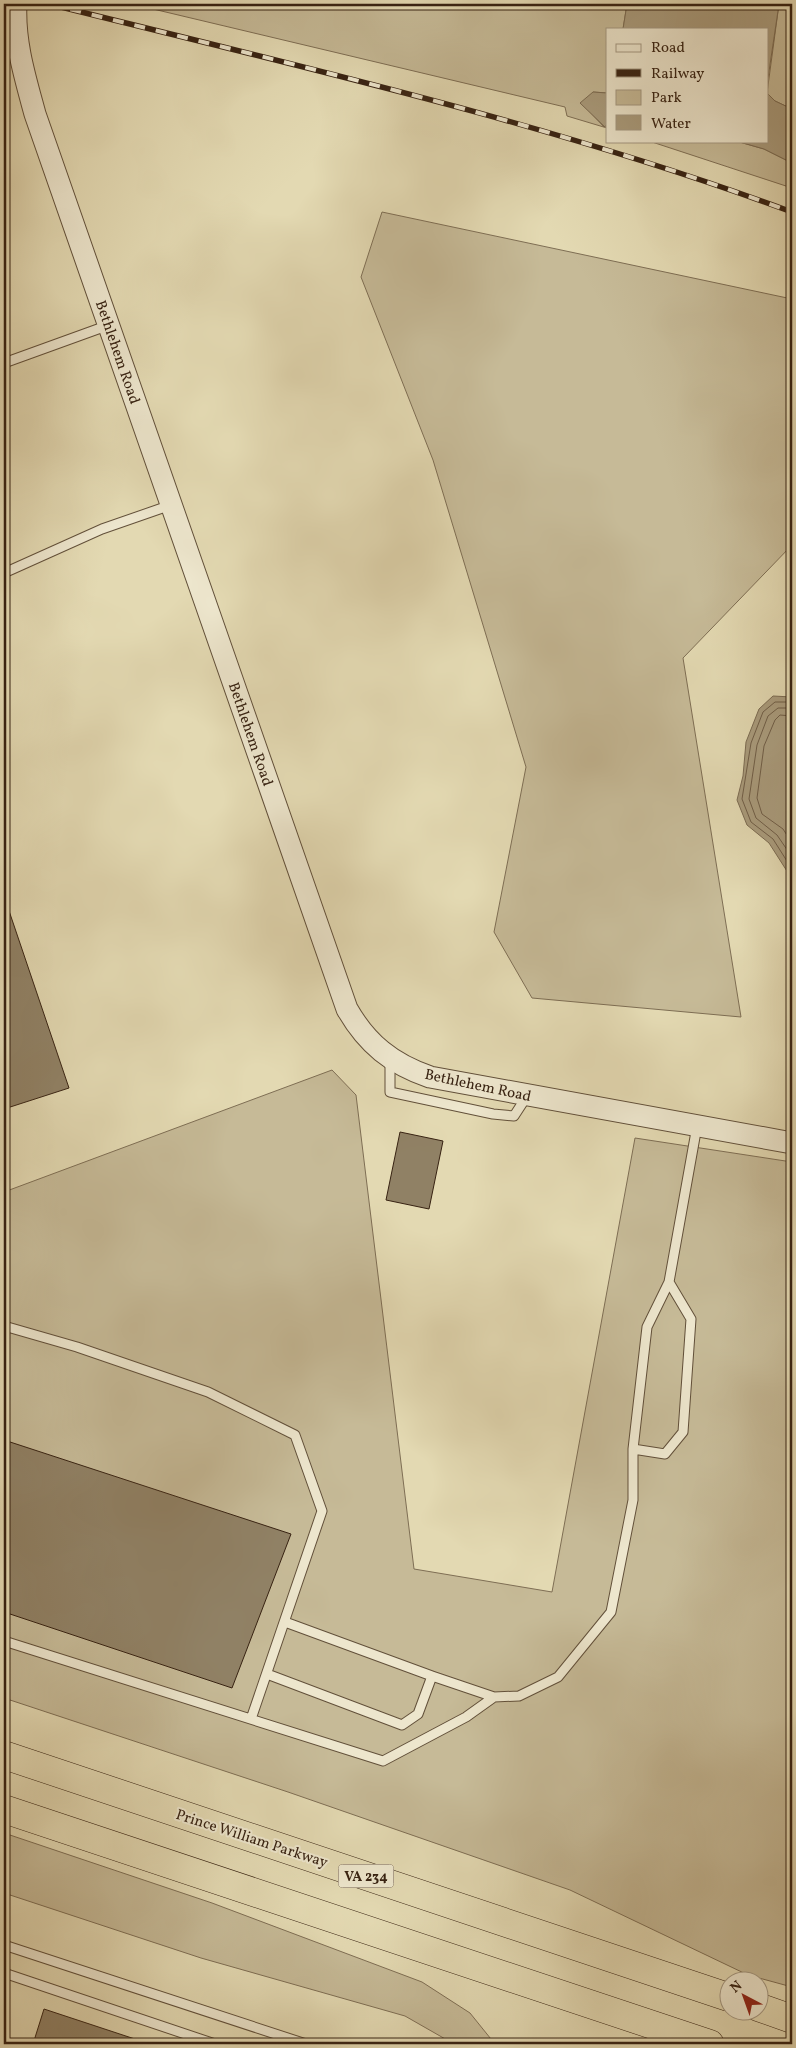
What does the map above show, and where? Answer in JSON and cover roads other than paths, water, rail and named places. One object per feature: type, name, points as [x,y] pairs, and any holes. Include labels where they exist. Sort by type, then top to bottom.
[{"type":"highway","name":"Prince William Parkway","points":[[4,1755],[718,1994]]},
{"type":"highway","points":[[4,1809],[710,2044]]},
{"type":"highway","points":[[768,2010],[792,2018]]},
{"type":"street","name":"Bethlehem Road","points":[[12,7],[18,54],[35,114],[347,1009],[358,1028],[372,1045],[390,1059],[409,1070],[430,1077],[792,1143]]},
{"type":"lane","points":[[4,363],[109,325]]},
{"type":"lane","points":[[4,573],[102,529],[171,505]]},
{"type":"lane","points":[[390,1059],[390,1092],[514,1116],[527,1096]]},
{"type":"lane","points":[[285,1622],[494,1697],[519,1696],[558,1677],[611,1612],[633,1500],[633,1449],[647,1327],[669,1282],[697,1126]]},
{"type":"lane","points":[[633,1449],[665,1454],[683,1432],[691,1319],[669,1282]]},
{"type":"lane","points":[[4,1326],[77,1347],[208,1392],[295,1435],[322,1510],[251,1719]]},
{"type":"lane","points":[[4,1641],[383,1761],[466,1717],[494,1697]]},
{"type":"lane","points":[[267,1674],[402,1724],[418,1714],[432,1676]]},
{"type":"lane","points":[[4,1945],[306,2044]]},
{"type":"lane","points":[[4,1973],[215,2044]]},
{"type":"water","points":[[627,4],[779,4],[768,78],[768,28],[623,28]]},
{"type":"water","points":[[593,92],[606,93],[605,127],[580,103]]},
{"type":"water","points":[[768,94],[775,101],[792,109],[792,163],[764,149],[740,142],[768,142]]},
{"type":"water","points":[[773,696],[792,697],[792,879],[769,843],[747,825],[737,800],[743,776],[746,742],[759,709]]},
{"type":"railway","points":[[49,4],[517,123],[701,180],[792,212]]}]
